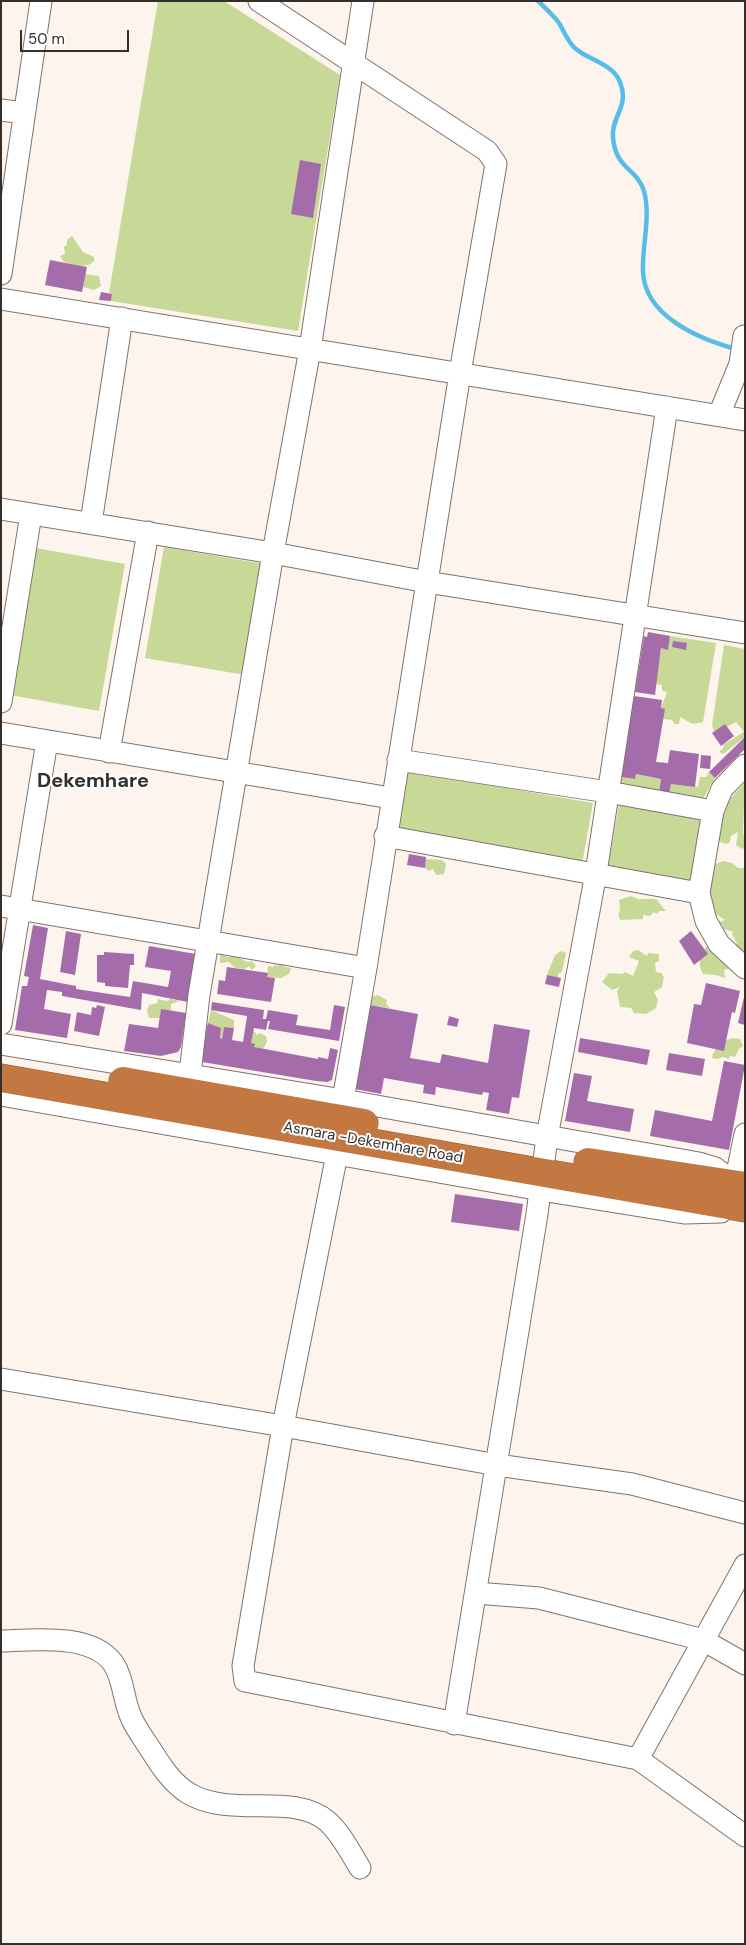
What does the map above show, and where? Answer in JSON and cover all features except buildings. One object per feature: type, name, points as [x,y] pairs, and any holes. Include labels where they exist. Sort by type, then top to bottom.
[{"type":"highway","name":"Asmara -Dekemhare Road","points":[[1,1062],[231,1108],[544,1164],[741,1192]]},
{"type":"highway","name":"Asmara -Dekemhare Road","points":[[1,1078],[231,1108]]},
{"type":"street","points":[[1,274],[41,1]]},
{"type":"street","points":[[259,1],[487,151],[496,164],[460,373],[391,798],[366,968],[343,1100]]},
{"type":"street","points":[[190,1074],[208,942],[238,773],[273,553],[310,349],[363,1]]},
{"type":"street","points":[[1,110],[24,113]]},
{"type":"street","points":[[1,299],[719,414],[745,420]]},
{"type":"street","points":[[91,523],[122,318]]},
{"type":"street","points":[[719,414],[740,364],[744,336]]},
{"type":"street","points":[[454,1724],[498,1465],[544,1164],[596,873],[667,407]]},
{"type":"street","points":[[1,508],[273,553],[427,582],[745,633]]},
{"type":"street","points":[[1,702],[31,514]]},
{"type":"street","points":[[109,752],[148,532]]},
{"type":"street","points":[[702,626],[745,619]]},
{"type":"street","points":[[1,733],[391,798]]},
{"type":"street","points":[[1,1024],[10,907],[48,741]]},
{"type":"street","points":[[398,760],[608,792],[713,812]]},
{"type":"street","points":[[745,765],[722,789],[713,812],[699,892],[706,921],[719,944],[745,968]]},
{"type":"street","points":[[385,836],[699,892]]},
{"type":"street","points":[[10,907],[366,968]]},
{"type":"street","points":[[1,1044],[190,1074],[231,1108],[337,1154],[544,1164]]},
{"type":"street","points":[[1,1095],[231,1108],[343,1100],[544,1164],[684,1213],[745,1212]]},
{"type":"street","points":[[741,1192],[745,1134]]},
{"type":"street","points":[[337,1154],[283,1426],[243,1666],[245,1681],[454,1724],[582,1746],[638,1759],[745,1836]]},
{"type":"street","points":[[1,1379],[283,1426],[498,1465],[632,1484],[745,1513]]},
{"type":"street","points":[[638,1759],[745,1565]]},
{"type":"street","points":[[476,1593],[539,1598],[703,1640],[745,1664]]},
{"type":"street","points":[[1,1641],[52,1639],[84,1644],[101,1653],[113,1663],[124,1690],[131,1718],[164,1771],[187,1792],[212,1804],[306,1809],[326,1821],[344,1841],[360,1868]]},
{"type":"green space","points":[[158,1],[224,1],[340,75],[298,331],[111,301],[112,294],[109,293]]},
{"type":"green space","points":[[72,236],[83,252],[94,257],[94,261],[91,264],[80,266],[64,262],[60,256],[65,254],[64,247],[67,245],[67,240]]},
{"type":"green space","points":[[85,274],[99,276],[101,286],[94,290],[83,287]]},
{"type":"green space","points":[[164,547],[264,564],[245,675],[145,658]]},
{"type":"green space","points":[[36,548],[125,564],[99,711],[10,695]]},
{"type":"green space","points":[[670,636],[716,643],[703,722],[693,724],[680,717],[679,724],[675,724],[672,720],[663,719],[661,708],[667,692],[662,691],[662,685],[656,684],[661,648],[668,649]]},
{"type":"green space","points":[[724,645],[745,649],[745,737],[723,754],[719,752],[724,747],[723,745],[744,732],[736,722],[727,727],[725,724],[714,732],[712,725]]},
{"type":"green space","points":[[408,771],[593,803],[582,864],[397,832]]},
{"type":"green space","points":[[709,772],[715,778],[703,799],[669,794],[671,784],[698,787],[700,777],[706,777]]},
{"type":"green space","points":[[636,774],[661,779],[659,793],[620,786],[621,777],[634,779]]},
{"type":"green space","points":[[745,782],[743,831],[745,847],[742,849],[736,845],[738,832],[731,836],[730,842],[726,844],[717,841],[722,813],[724,813],[729,796],[732,797]]},
{"type":"green space","points":[[619,804],[702,818],[692,882],[608,867]]},
{"type":"green space","points":[[426,859],[442,860],[446,864],[444,874],[436,875],[433,869],[429,871],[425,868]]},
{"type":"green space","points":[[723,861],[732,863],[738,868],[745,868],[745,950],[740,952],[733,945],[737,944],[732,934],[733,932],[724,929],[722,924],[717,923],[725,920],[713,912],[697,872]]},
{"type":"green space","points":[[631,896],[638,899],[656,899],[666,911],[659,911],[657,914],[654,912],[650,916],[643,915],[643,919],[620,920],[618,914],[620,911],[619,900]]},
{"type":"green space","points":[[708,945],[728,967],[728,969],[724,970],[725,978],[703,974],[700,959]]},
{"type":"green space","points":[[638,950],[647,956],[648,953],[659,954],[659,961],[655,963],[656,972],[661,973],[664,977],[662,987],[654,992],[658,1000],[656,1008],[646,1014],[634,1013],[631,1008],[620,1007],[617,991],[620,987],[612,990],[602,982],[609,973],[622,974],[625,972],[633,976],[639,961],[629,957],[633,951]]},
{"type":"green space","points":[[561,951],[566,953],[562,972],[558,974],[558,978],[547,975],[555,955]]},
{"type":"green space","points":[[220,953],[227,957],[237,957],[248,962],[252,961],[256,966],[252,970],[249,966],[245,969],[235,968],[229,962],[220,963]]},
{"type":"green space","points":[[282,963],[284,967],[291,968],[289,974],[281,978],[267,977],[268,966],[273,967],[276,964],[277,966]]},
{"type":"green space","points":[[378,995],[387,1000],[386,1004],[390,1008],[370,1005],[371,997]]},
{"type":"green space","points":[[157,999],[180,1001],[171,1004],[171,1011],[161,1009],[160,1018],[149,1018],[147,1010],[149,1005],[158,1003]]},
{"type":"green space","points":[[211,1010],[234,1020],[234,1028],[224,1027],[222,1039],[220,1038],[221,1028],[208,1023]]},
{"type":"green space","points":[[253,1030],[257,1035],[260,1033],[266,1036],[267,1042],[263,1049],[254,1047],[251,1043]]},
{"type":"green space","points":[[733,1038],[740,1039],[743,1046],[735,1057],[730,1056],[729,1059],[723,1057],[712,1058],[714,1051],[719,1045]]},
{"type":"waterway","points":[[538,1],[552,14],[573,46],[581,53],[612,71],[620,82],[623,98],[613,130],[613,137],[618,156],[641,183],[644,191],[647,211],[643,271],[646,287],[653,301],[663,313],[691,332],[721,345],[736,349]]},
{"type":"district","name":"Dekemhare","points":[[93,782]]}]
